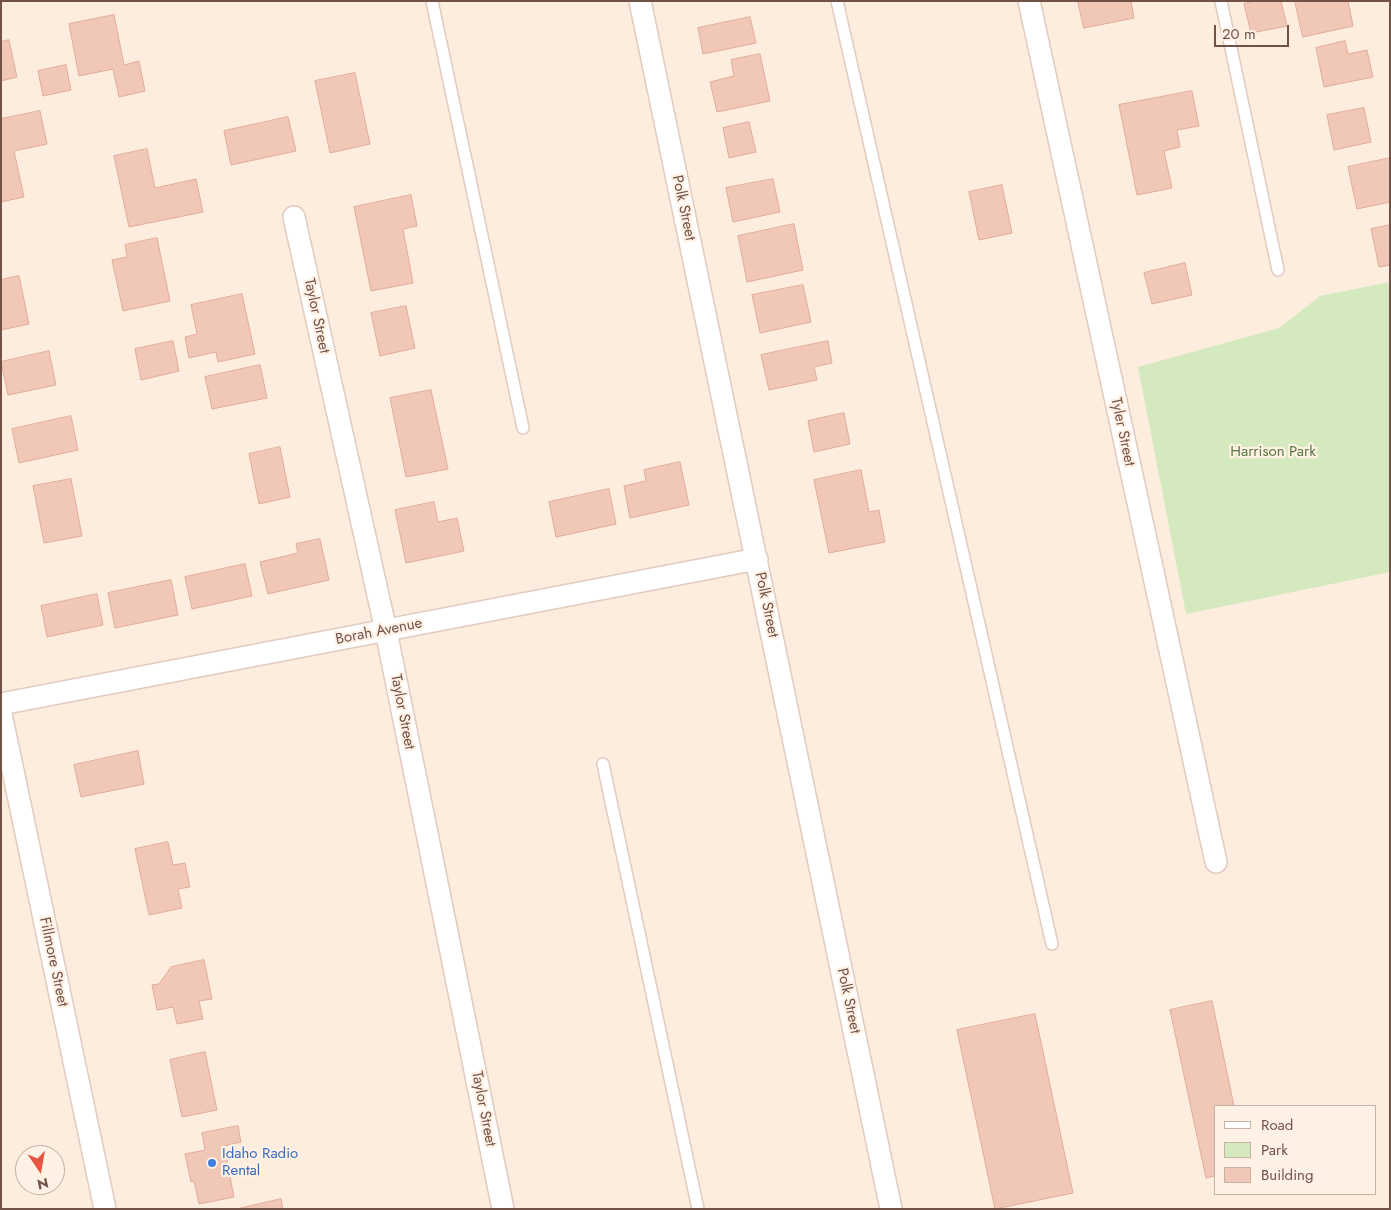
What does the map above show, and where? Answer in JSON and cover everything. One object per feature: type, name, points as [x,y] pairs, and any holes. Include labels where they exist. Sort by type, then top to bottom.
[{"type":"street","name":"Polk Street","points":[[640,1],[891,1209]]},
{"type":"street","name":"Tyler Street","points":[[1029,1],[1216,862]]},
{"type":"street","name":"Taylor Street","points":[[294,217],[386,631],[503,1209]]},
{"type":"street","name":"Borah Avenue","points":[[1,704],[756,559]]},
{"type":"street","name":"Fillmore Street","points":[[1,714],[106,1209]]},
{"type":"lane","points":[[432,1],[523,428]]},
{"type":"lane","points":[[837,1],[1052,944]]},
{"type":"lane","points":[[1221,1],[1278,270]]},
{"type":"lane","points":[[603,764],[698,1209]]},
{"type":"green space","name":"Harrison Park","points":[[1390,282],[1390,572],[1186,614],[1138,367],[1279,328],[1320,296]]},
{"type":"building","points":[[1078,1],[1131,1],[1134,18],[1084,28]]},
{"type":"building","points":[[1255,1],[1281,1],[1287,26],[1251,33],[1244,4]]},
{"type":"building","points":[[1295,1],[1348,1],[1353,26],[1303,37]]},
{"type":"building","points":[[114,15],[124,65],[139,61],[145,91],[119,97],[113,69],[79,76],[69,24]]},
{"type":"building","points":[[750,17],[756,43],[703,54],[698,28]]},
{"type":"building","points":[[9,40],[17,77],[1,81],[1,42]]},
{"type":"building","points":[[1345,41],[1348,54],[1367,50],[1373,77],[1324,87],[1316,48]]},
{"type":"building","points":[[760,54],[770,101],[717,112],[710,82],[734,76],[731,60]]},
{"type":"building","points":[[66,65],[71,90],[43,96],[38,71]]},
{"type":"building","points":[[355,73],[370,144],[330,153],[315,81]]},
{"type":"building","points":[[1192,91],[1199,126],[1177,130],[1180,147],[1164,151],[1172,188],[1137,195],[1119,105]]},
{"type":"building","points":[[1364,108],[1371,142],[1334,150],[1327,115]]},
{"type":"building","points":[[40,111],[47,144],[14,151],[24,197],[1,202],[1,119]]},
{"type":"building","points":[[288,117],[296,151],[231,165],[224,131]]},
{"type":"building","points":[[749,122],[756,152],[729,158],[723,128]]},
{"type":"building","points":[[147,149],[155,188],[196,179],[203,212],[129,227],[114,156]]},
{"type":"building","points":[[1390,158],[1390,202],[1357,209],[1348,167]]},
{"type":"building","points":[[773,179],[780,212],[733,222],[726,188]]},
{"type":"building","points":[[1002,185],[1012,233],[979,240],[969,192]]},
{"type":"building","points":[[411,195],[417,226],[403,229],[413,283],[371,291],[354,207]]},
{"type":"building","points":[[794,224],[803,270],[747,282],[738,236]]},
{"type":"building","points":[[1390,225],[1390,265],[1379,267],[1371,229]]},
{"type":"building","points":[[157,238],[170,301],[123,311],[112,260],[127,257],[125,245]]},
{"type":"building","points":[[1185,263],[1192,295],[1152,304],[1144,273]]},
{"type":"building","points":[[19,276],[29,324],[1,330],[1,280]]},
{"type":"building","points":[[803,285],[811,322],[760,333],[752,295]]},
{"type":"building","points":[[242,294],[255,354],[218,362],[216,352],[189,358],[185,337],[197,334],[191,305]]},
{"type":"building","points":[[406,306],[415,348],[380,356],[371,313]]},
{"type":"building","points":[[173,341],[179,371],[141,380],[135,349]]},
{"type":"building","points":[[828,341],[832,363],[814,367],[817,380],[769,390],[761,355]]},
{"type":"building","points":[[49,351],[56,385],[8,395],[1,362]]},
{"type":"building","points":[[260,365],[267,398],[212,409],[205,377]]},
{"type":"building","points":[[431,390],[448,469],[406,477],[390,398]]},
{"type":"building","points":[[844,413],[850,444],[814,452],[808,421]]},
{"type":"building","points":[[71,416],[78,450],[19,463],[12,429]]},
{"type":"building","points":[[280,447],[290,497],[259,504],[249,454]]},
{"type":"building","points":[[680,462],[689,505],[630,518],[624,486],[646,481],[644,470]]},
{"type":"building","points":[[861,470],[869,512],[879,510],[885,542],[829,553],[814,480]]},
{"type":"building","points":[[71,479],[82,536],[44,543],[33,486]]},
{"type":"building","points":[[609,489],[616,524],[556,537],[549,502]]},
{"type":"building","points":[[434,502],[438,522],[457,518],[464,551],[406,563],[395,510]]},
{"type":"building","points":[[320,539],[329,580],[268,594],[260,562],[298,553],[296,544]]},
{"type":"building","points":[[245,564],[252,596],[192,609],[185,577]]},
{"type":"building","points":[[171,580],[178,615],[115,628],[108,593]]},
{"type":"building","points":[[97,594],[103,625],[47,637],[41,606]]},
{"type":"building","points":[[138,751],[144,784],[81,797],[74,765]]},
{"type":"building","points":[[168,842],[173,865],[185,863],[190,887],[178,889],[182,908],[149,915],[135,849]]},
{"type":"building","points":[[204,960],[212,999],[199,1001],[203,1019],[177,1024],[173,1007],[157,1010],[152,985],[159,984],[171,967]]},
{"type":"building","points":[[1212,1001],[1234,1105],[1214,1105],[1214,1176],[1206,1178],[1170,1010]]},
{"type":"building","points":[[1035,1014],[1073,1193],[995,1209],[957,1030]]},
{"type":"building","points":[[205,1052],[217,1110],[182,1117],[170,1060]]},
{"type":"building","points":[[238,1126],[241,1142],[224,1146],[234,1197],[199,1204],[194,1181],[191,1182],[185,1154],[205,1150],[202,1133]]},
{"type":"building","points":[[281,1199],[283,1209],[237,1209]]},
{"type":"place","name":"Idaho Radio Rental","points":[[212,1163]]}]
